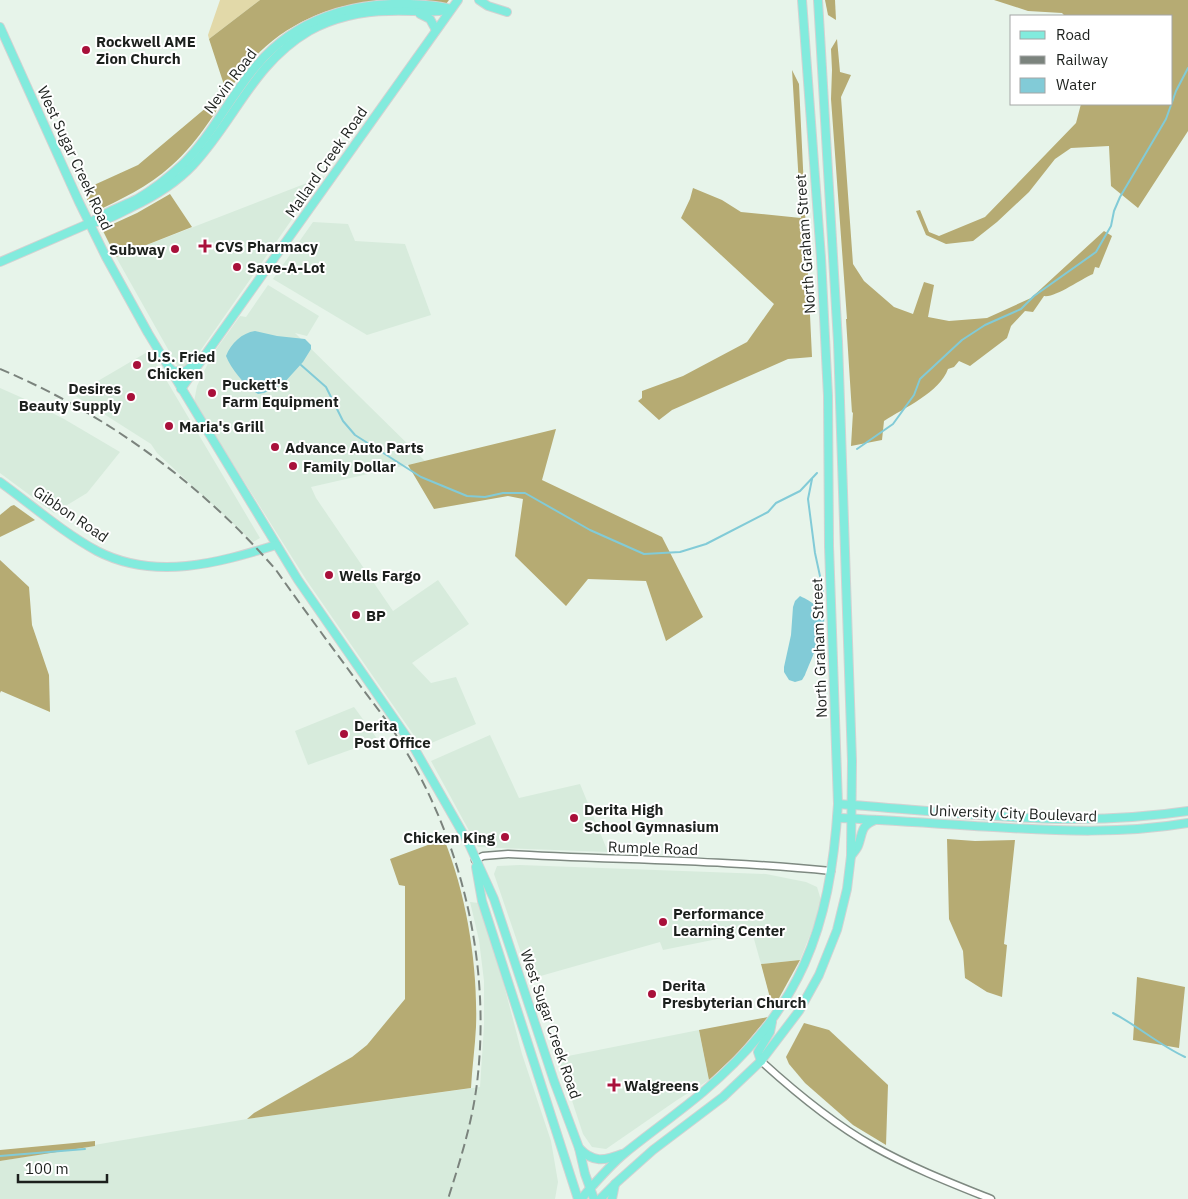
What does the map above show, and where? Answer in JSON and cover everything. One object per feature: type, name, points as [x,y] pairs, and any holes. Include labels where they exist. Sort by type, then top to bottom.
[{"type":"main road","name":"Mallard Creek Road","points":[[181,389],[458,0]]},
{"type":"main road","points":[[479,0],[488,6],[507,12]]},
{"type":"main road","name":"North Graham Street","points":[[579,1199],[624,1154],[704,1091],[748,1049],[773,1020],[794,986],[813,945],[824,909],[831,871],[838,804],[829,546],[828,396],[821,258],[802,0]]},
{"type":"main road","name":"North Graham Street","points":[[600,1199],[653,1150],[728,1092],[761,1061],[799,1011],[827,958],[843,907],[850,871],[852,806],[838,342],[818,0]]},
{"type":"main road","name":"Nevin Road","points":[[90,223],[98,216],[136,199],[170,176],[205,138],[256,66],[277,45],[307,24],[347,9],[380,4],[429,5],[451,9]]},
{"type":"main road","name":"Nevin Road","points":[[0,262],[90,223],[100,222],[148,199],[193,165],[262,70],[276,56],[310,30],[349,16],[388,10],[433,13],[451,9]]},
{"type":"main road","points":[[416,12],[430,19],[436,30]]},
{"type":"main road","name":"West Sugar Creek Road","points":[[0,26],[90,223],[126,294],[181,389],[276,545],[319,611],[416,751],[469,844],[494,899],[554,1081],[579,1148],[594,1199]]},
{"type":"main road","points":[[168,367],[173,371],[179,372],[188,370],[194,365],[226,319],[232,317]]},
{"type":"main road","name":"Gibbon Road","points":[[0,482],[84,543],[116,558],[143,566],[171,568],[190,566],[217,561],[276,545]]},
{"type":"main road","name":"University City Boulevard","points":[[838,804],[1057,820],[1125,818],[1188,811]]},
{"type":"main road","name":"University City Boulevard","points":[[837,818],[1029,829],[1081,830],[1146,828],[1188,823]]},
{"type":"main road","points":[[851,856],[858,847],[864,828],[868,823],[876,820]]},
{"type":"main road","name":"West Sugar Creek Road","points":[[475,860],[482,901],[579,1199]]},
{"type":"main road","points":[[507,977],[518,982],[525,1000],[531,1009]]},
{"type":"main road","points":[[761,1061],[758,1052],[770,1032],[773,1020]]},
{"type":"main road","points":[[579,1148],[590,1158],[600,1160],[624,1154]]},
{"type":"main road","points":[[612,1199],[616,1183]]},
{"type":"street","name":"Rumple Road","points":[[475,860],[483,856],[508,854],[727,864],[831,871]]},
{"type":"street","points":[[761,1061],[838,1125],[872,1146],[890,1156],[991,1199]]},
{"type":"shaded area","points":[[220,0],[260,0],[209,39],[208,35]]},
{"type":"shaded area","points":[[260,0],[449,0],[446,4],[392,1],[355,4],[317,15],[282,34],[252,60],[239,76],[200,135],[171,166],[144,186],[93,213],[83,190],[138,165],[226,91],[209,39]]},
{"type":"shaded area","points":[[825,0],[835,0],[836,20],[828,15]]},
{"type":"shaded area","points":[[994,0],[1188,0],[1188,131],[1138,208],[1111,186],[1109,146],[1071,148],[1055,159],[1029,192],[997,222],[973,241],[946,244],[926,235],[916,211],[920,210],[929,232],[939,236],[985,217],[1076,123],[1081,105],[1173,105],[1173,15],[1064,15],[1062,13],[1028,11]]},
{"type":"shaded area","points":[[837,39],[840,72],[851,75],[841,97],[853,264],[864,281],[894,307],[913,314],[924,282],[934,285],[928,317],[949,321],[987,318],[1031,298],[1104,231],[1112,236],[1099,268],[1095,267],[1093,274],[1055,294],[1044,296],[1033,312],[1025,311],[1011,326],[1007,338],[970,366],[959,361],[954,367],[948,369],[944,377],[930,392],[884,421],[882,440],[851,446],[853,412],[831,99],[831,49]]},
{"type":"shaded area","points":[[792,70],[799,84],[812,357],[788,359],[672,410],[659,420],[638,401],[642,398],[642,391],[683,376],[747,342],[774,304],[681,218],[693,188],[722,200],[741,212],[801,218]]},
{"type":"shaded area","points":[[325,176],[304,202],[196,357],[186,367],[178,367],[116,257]]},
{"type":"shaded area","points":[[170,194],[192,227],[116,257],[102,229],[137,213]]},
{"type":"shaded area","points":[[313,222],[348,224],[355,241],[405,244],[431,315],[367,335],[273,279]]},
{"type":"shaded area","points":[[268,285],[319,316],[307,336],[295,333],[425,461],[311,487],[316,498],[393,611],[438,580],[469,624],[412,663],[431,683],[456,677],[476,724],[422,747],[307,581],[194,402],[197,386],[212,355],[240,316],[246,317]]},
{"type":"shaded area","points":[[149,351],[260,538],[253,542],[157,453],[151,444],[74,395]]},
{"type":"shaded area","points":[[0,388],[64,419],[120,452],[87,493],[54,513],[0,473]]},
{"type":"shaded area","points":[[556,429],[542,480],[662,537],[703,617],[666,641],[646,581],[588,579],[566,606],[515,556],[523,499],[508,496],[434,509],[408,465]]},
{"type":"shaded area","points":[[14,505],[35,520],[0,537],[0,515]]},
{"type":"shaded area","points":[[0,560],[29,587],[32,625],[49,675],[50,712],[1,691],[0,693]]},
{"type":"shaded area","points":[[354,707],[378,740],[308,765],[295,731]]},
{"type":"shaded area","points":[[490,735],[519,798],[580,784],[608,852],[478,847],[431,761]]},
{"type":"shaded area","points":[[444,839],[465,907],[473,956],[476,1027],[471,1088],[247,1119],[254,1113],[352,1057],[367,1045],[405,999],[405,886],[399,885],[390,859]]},
{"type":"shaded area","points":[[947,839],[975,841],[1015,840],[1004,944],[1007,945],[1002,997],[987,992],[965,978],[963,951],[949,919]]},
{"type":"shaded area","name":"Performance Learning Center","points":[[520,865],[766,874],[806,882],[817,887],[821,900],[814,925],[800,960],[761,964],[752,932],[663,950],[660,942],[530,979],[494,874],[497,866]]},
{"type":"shaded area","points":[[470,902],[479,903],[504,985],[522,1054],[551,1141],[558,1182],[555,1199],[0,1199],[0,1161],[247,1119],[480,1087],[484,1026],[484,981],[479,940]]},
{"type":"shaded area","points":[[800,960],[773,1009],[761,964]]},
{"type":"shaded area","points":[[1137,977],[1185,987],[1179,1048],[1133,1040]]},
{"type":"shaded area","points":[[768,1017],[738,1053],[709,1080],[699,1030]]},
{"type":"shaded area","points":[[804,1023],[829,1030],[888,1085],[886,1145],[853,1125],[805,1083],[789,1064],[786,1057]]},
{"type":"shaded area","points":[[699,1030],[709,1080],[606,1149],[592,1147],[583,1134],[558,1058]]},
{"type":"shaded area","points":[[95,1141],[95,1146],[0,1161],[0,1150]]},
{"type":"water","points":[[255,331],[305,339],[311,345],[311,349],[303,362],[283,384],[258,394],[239,377],[226,356],[238,339]]},
{"type":"water","points":[[800,596],[823,613],[824,621],[814,654],[805,675],[802,680],[795,682],[789,680],[784,672],[784,667],[791,635],[793,607],[795,601]]},
{"type":"waterway","points":[[1173,99],[1188,68]]},
{"type":"waterway","points":[[857,449],[893,424],[914,395],[920,379],[962,340],[985,325],[1021,309],[1034,296],[1096,252],[1111,226],[1114,211],[1120,197],[1166,119],[1171,105]]},
{"type":"waterway","points":[[301,365],[326,387],[343,421],[355,435],[421,477],[467,496],[485,497],[503,493],[525,493],[590,530],[644,554],[680,552],[706,544],[768,512],[776,503],[800,491],[817,473]]},
{"type":"waterway","points":[[812,479],[808,499],[815,553],[823,590],[816,606]]},
{"type":"waterway","points":[[1113,1013],[1185,1057]]},
{"type":"waterway","points":[[0,1156],[85,1149]]},
{"type":"railway","points":[[0,369],[39,387],[114,429],[184,480],[216,508],[276,570],[387,721],[418,773],[438,814],[466,898],[474,941],[479,985],[481,1030],[476,1090],[466,1137],[448,1199]]},
{"type":"place","name":"Rockwell AME Zion Church","points":[[86,50]]},
{"type":"place","name":"CVS Pharmacy","points":[[205,246]]},
{"type":"place","name":"Subway","points":[[175,249]]},
{"type":"place","name":"Save-A-Lot","points":[[237,267]]},
{"type":"place","name":"U.S. Fried Chicken","points":[[137,365]]},
{"type":"place","name":"Puckett's Farm Equipment","points":[[212,393]]},
{"type":"place","name":"Desires Beauty Supply","points":[[131,397]]},
{"type":"place","name":"Maria's Grill","points":[[169,426]]},
{"type":"place","name":"Advance Auto Parts","points":[[275,447]]},
{"type":"place","name":"Family Dollar","points":[[293,466]]},
{"type":"place","name":"Wells Fargo","points":[[329,575]]},
{"type":"place","name":"BP","points":[[356,615]]},
{"type":"place","name":"Derita Post Office","points":[[344,734]]},
{"type":"place","name":"Derita High School Gymnasium","points":[[574,818]]},
{"type":"place","name":"Chicken King","points":[[505,837]]},
{"type":"place","name":"Performance Learning Center","points":[[663,922]]},
{"type":"place","name":"Derita Presbyterian Church","points":[[652,994]]},
{"type":"place","name":"Walgreens","points":[[614,1085]]}]
